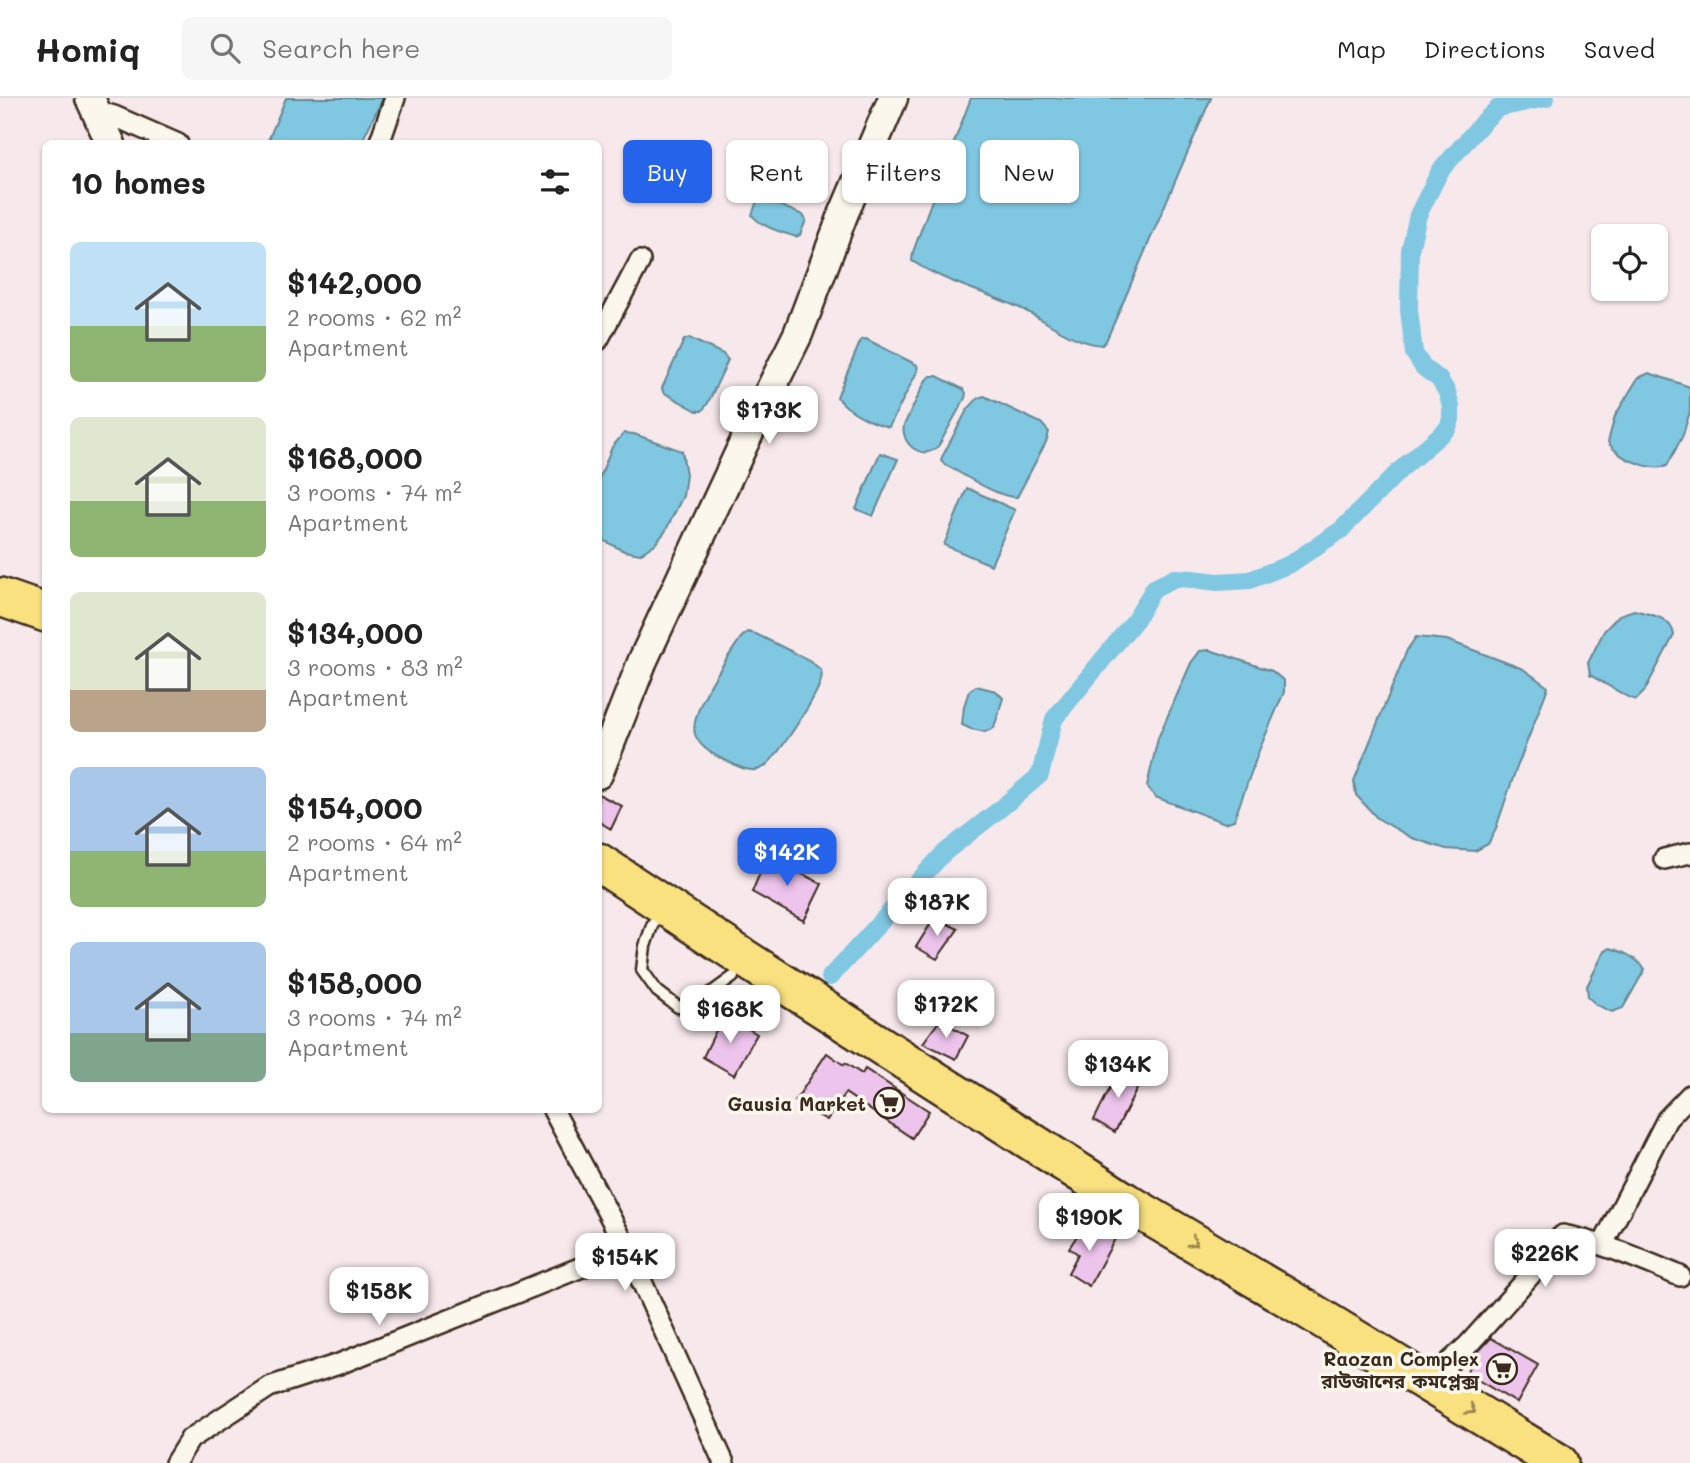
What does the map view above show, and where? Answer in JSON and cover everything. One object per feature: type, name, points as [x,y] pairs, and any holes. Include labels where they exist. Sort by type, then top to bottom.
[{"type":"highway","points":[[0,597],[42,612]]},
{"type":"highway","points":[[0,622],[42,636]]},
{"type":"highway","points":[[602,865],[1126,1202],[1559,1463]]},
{"type":"highway","points":[[602,888],[733,977],[1113,1222],[1513,1463]]},
{"type":"main road","points":[[602,764],[643,660],[797,334],[892,98]]},
{"type":"main road","points":[[93,105],[109,140]]},
{"type":"street","points":[[380,140],[395,98]]},
{"type":"street","points":[[93,105],[169,140]]},
{"type":"street","points":[[602,330],[640,261]]},
{"type":"street","points":[[1664,859],[1690,853]]},
{"type":"street","points":[[1603,1244],[1667,1119],[1690,1095]]},
{"type":"street","points":[[555,1113],[627,1249],[724,1463]]},
{"type":"street","points":[[1427,1383],[1468,1345],[1563,1235],[1603,1244],[1679,1276]]},
{"type":"street","points":[[175,1463],[190,1439],[269,1387],[339,1364],[627,1249]]},
{"type":"lane","points":[[653,923],[645,946],[642,970],[657,991],[678,1007],[697,1003],[733,977]]},
{"type":"water","points":[[286,98],[383,98],[362,140],[268,140]]},
{"type":"water","points":[[971,98],[1211,98],[1102,345],[1071,336],[1022,309],[938,275],[912,261],[931,203],[966,203],[966,140],[955,140]]},
{"type":"water","points":[[756,203],[774,203],[803,215],[806,220],[800,235],[796,237],[766,226],[752,215]]},
{"type":"water","points":[[689,338],[723,354],[728,360],[702,411],[697,411],[663,392],[662,388],[684,340]]},
{"type":"water","points":[[866,339],[917,365],[918,370],[889,427],[860,416],[837,397],[861,340]]},
{"type":"water","points":[[1649,373],[1690,387],[1690,411],[1683,435],[1667,466],[1661,467],[1633,461],[1621,455],[1608,442],[1615,416],[1638,378]]},
{"type":"water","points":[[937,376],[966,393],[939,445],[933,450],[921,452],[906,439],[904,425],[926,380]]},
{"type":"water","points":[[984,396],[1041,423],[1049,432],[1017,497],[991,490],[941,461],[967,410],[978,398]]},
{"type":"water","points":[[624,433],[682,451],[686,475],[683,496],[665,532],[655,544],[640,554],[624,551],[602,540],[602,472],[612,447]]},
{"type":"water","points":[[880,453],[898,459],[873,516],[856,509]]},
{"type":"water","points":[[967,488],[1015,510],[991,565],[944,545]]},
{"type":"water","points":[[1634,610],[1664,620],[1674,635],[1644,692],[1636,700],[1590,675],[1588,663],[1604,631],[1619,615]]},
{"type":"water","points":[[747,632],[809,660],[822,674],[812,700],[795,728],[768,763],[758,770],[740,767],[713,754],[700,743],[695,734],[698,712],[710,685]]},
{"type":"water","points":[[1416,637],[1447,640],[1523,669],[1548,687],[1495,831],[1488,844],[1475,851],[1446,849],[1412,838],[1377,818],[1356,795],[1354,781],[1407,650]]},
{"type":"water","points":[[1210,650],[1272,671],[1284,681],[1284,692],[1234,820],[1225,823],[1155,797],[1147,786],[1158,738],[1191,663],[1200,651]]},
{"type":"water","points":[[976,686],[996,691],[1003,698],[994,728],[985,732],[962,725],[969,691]]},
{"type":"water","points":[[1610,948],[1629,956],[1645,969],[1623,1008],[1612,1012],[1588,997],[1587,986],[1604,952]]},
{"type":"building","points":[[602,796],[622,806],[611,829],[602,823]]},
{"type":"building","points":[[767,856],[822,884],[804,921],[752,892]]},
{"type":"building","points":[[935,917],[958,929],[937,959],[916,947]]},
{"type":"building","points":[[724,1014],[757,1034],[734,1075],[703,1057]]},
{"type":"building","points":[[940,1020],[968,1036],[956,1059],[923,1043]]},
{"type":"building","points":[[827,1053],[862,1074],[865,1069],[929,1111],[912,1138],[845,1093],[827,1120],[795,1101]]},
{"type":"building","points":[[1120,1068],[1142,1079],[1115,1132],[1094,1120]]},
{"type":"building","points":[[1085,1224],[1115,1239],[1089,1286],[1068,1273],[1078,1254],[1069,1248]]},
{"type":"building","name":"Raozan Complex রাউজানের কমপ্লেক্স","points":[[1491,1338],[1538,1365],[1517,1403],[1466,1373],[1478,1352]]},
{"type":"waterway","points":[[830,977],[944,853],[1040,775],[1054,719],[1136,619],[1154,588],[1175,578],[1218,582],[1250,580],[1290,564],[1341,530],[1400,470],[1448,428],[1451,406],[1447,392],[1439,379],[1423,367],[1414,353],[1409,310],[1410,250],[1418,215],[1440,171],[1498,108],[1546,98]]},
{"type":"place","name":"Gausia Market","points":[[889,1103]]},
{"type":"place","name":"Raozan Complex রাউজানের কমপ্লেক্স","points":[[1502,1369]]}]
